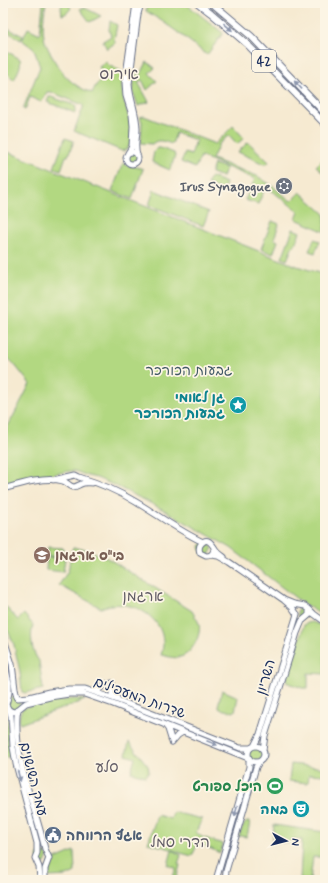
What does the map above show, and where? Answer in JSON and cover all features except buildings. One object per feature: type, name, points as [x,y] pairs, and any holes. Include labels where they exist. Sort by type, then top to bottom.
[{"type":"highway","name":"42","points":[[198,3],[247,44],[325,124]]},
{"type":"highway","name":"42","points":[[212,3],[251,36],[325,113]]},
{"type":"street","points":[[136,3],[125,82],[125,91],[132,115],[133,126],[132,146],[126,155],[127,162],[130,164],[136,162],[137,159],[135,150],[137,119],[129,89],[129,81],[138,14],[141,3]]},
{"type":"street","points":[[128,153],[134,152],[137,155]]},
{"type":"street","points":[[3,489],[37,481],[53,480],[75,475],[113,489],[124,495],[188,534],[201,544]]},
{"type":"street","points":[[68,484],[70,476]]},
{"type":"street","points":[[79,477],[80,484]]},
{"type":"street","points":[[53,480],[61,481],[74,487],[77,487],[80,484],[88,483],[104,486]]},
{"type":"street","points":[[229,562],[214,548],[211,542],[206,541],[201,544],[199,551],[202,555],[218,556],[229,562],[290,604],[301,618],[324,621]]},
{"type":"street","points":[[211,555],[214,552],[214,548]]},
{"type":"street","points":[[284,600],[306,607],[324,621]]},
{"type":"street","points":[[297,614],[298,608],[303,606]]},
{"type":"street","points":[[305,618],[309,615],[309,609]]},
{"type":"street","name":"השריון","points":[[252,747],[260,734],[297,614]]},
{"type":"street","name":"השריון","points":[[262,750],[297,633],[305,618]]},
{"type":"street","points":[[3,636],[12,664],[15,689],[21,702],[19,709],[14,712],[9,710],[6,705],[9,690],[3,656]]},
{"type":"street","points":[[112,683],[112,694],[121,701]]},
{"type":"street","points":[[90,690],[100,690],[106,684]]},
{"type":"street","name":"שדרות המעפילים","points":[[18,697],[26,698],[69,689],[90,690],[240,748],[252,747]]},
{"type":"street","name":"שדרות המעפילים","points":[[19,709],[28,702],[69,694],[84,694],[113,704],[249,759]]},
{"type":"street","points":[[8,698],[12,696],[18,697]]},
{"type":"street","name":"עמק השושנים","points":[[19,709],[17,715],[17,726],[19,754],[46,852]]},
{"type":"street","name":"עמק השושנים","points":[[9,710],[11,716],[14,755],[38,843],[37,853]]},
{"type":"street","points":[[165,725],[168,729],[172,742],[183,732]]},
{"type":"street","points":[[252,747],[259,747],[262,750],[264,757],[256,767],[224,880],[217,880],[249,767],[248,754],[252,747]]},
{"type":"street","points":[[249,759],[255,763],[260,762]]},
{"type":"street","points":[[40,880],[38,864],[35,858],[37,853],[41,851],[46,852],[49,857],[45,869],[45,880]]},
{"type":"street","points":[[38,864],[43,865],[48,863]]},
{"type":"green space","points":[[43,3],[46,3],[43,29],[46,44],[58,67],[67,78],[78,87],[92,93],[96,85],[105,77],[99,67],[106,62],[110,66],[121,71],[122,93],[129,117],[131,135],[128,148],[122,151],[74,131],[83,105],[51,92],[47,92],[41,102],[30,97],[25,110],[23,109],[40,67],[34,49],[22,40],[28,28],[40,34]]},
{"type":"green space","points":[[62,3],[67,3],[71,8],[67,13],[62,15],[61,8]]},
{"type":"green space","points":[[147,3],[185,3],[223,33],[207,55],[170,26],[146,11]]},
{"type":"green space","points":[[82,8],[101,16],[90,22],[80,9]]},
{"type":"green space","points":[[110,21],[117,25],[114,40],[116,42],[107,49],[103,41],[111,36],[109,30]]},
{"type":"green space","points":[[3,26],[23,36],[21,40],[3,29]]},
{"type":"green space","points":[[3,49],[20,59],[20,67],[14,80],[3,69]]},
{"type":"green space","points":[[147,62],[155,68],[149,73],[157,81],[147,90],[142,80],[138,82],[149,102],[138,106],[133,92],[135,73],[140,76]]},
{"type":"green space","points":[[49,97],[74,105],[76,107],[75,113],[47,102]]},
{"type":"green space","points":[[144,116],[215,144],[233,126],[244,138],[237,144],[229,135],[219,144],[212,159],[257,176],[291,201],[300,192],[325,214],[325,232],[296,219],[299,212],[266,186],[258,204],[245,200],[255,179],[201,156],[195,168],[181,162],[185,153],[191,155],[196,140],[176,133],[172,144],[159,141],[152,144],[141,143],[142,122],[140,117]]},
{"type":"green space","points":[[65,138],[74,141],[61,170],[54,168]]},
{"type":"green space","points":[[248,142],[269,162],[267,164],[238,152]]},
{"type":"green space","points":[[157,148],[174,153],[175,156],[170,170],[152,162],[154,152]]},
{"type":"green space","name":"גבעות הכורכר","points":[[3,150],[294,265],[325,275],[325,617],[301,602],[231,548],[164,510],[97,478],[75,471],[70,471],[3,484],[3,436],[30,384],[3,353]]},
{"type":"green space","points":[[130,153],[134,153],[136,154],[136,162],[130,163],[127,160],[127,156]]},
{"type":"green space","points":[[325,157],[325,175],[316,166]]},
{"type":"green space","points":[[123,163],[143,169],[132,199],[112,191]]},
{"type":"green space","points":[[214,164],[226,168],[223,177],[211,173]]},
{"type":"green space","points":[[211,177],[226,183],[223,191],[207,184]]},
{"type":"green space","points":[[154,190],[209,212],[203,226],[149,205]]},
{"type":"green space","points":[[272,221],[279,224],[274,239],[278,241],[273,254],[261,249]]},
{"type":"green space","points":[[293,229],[300,232],[287,260],[282,258]]},
{"type":"green space","points":[[314,239],[320,241],[315,253],[309,251]]},
{"type":"green space","points":[[208,542],[213,548],[209,555],[202,554],[200,546]]},
{"type":"green space","points":[[48,547],[63,548],[62,557],[48,556]]},
{"type":"green space","points":[[73,547],[91,551],[109,559],[192,611],[198,622],[199,634],[192,649],[188,653],[178,658],[161,655],[163,642],[161,631],[155,621],[146,614],[136,608],[124,605],[112,605],[101,608],[59,585],[68,571]]},
{"type":"green space","points":[[47,557],[65,559],[63,572],[46,570]]},
{"type":"green space","points":[[3,604],[18,620],[24,614],[33,625],[32,643],[34,653],[39,661],[43,689],[25,693],[22,692],[20,672],[14,645],[3,622]]},
{"type":"green space","points":[[301,607],[309,612],[303,618],[298,616],[297,612]]},
{"type":"green space","points":[[312,622],[325,627],[325,674],[308,673],[308,688],[302,688],[286,682],[304,625]]},
{"type":"green space","points":[[222,690],[238,697],[234,712],[220,709],[218,706]]},
{"type":"green space","points":[[14,697],[18,699],[20,703],[18,707],[14,709],[10,707],[8,703],[10,699]]},
{"type":"green space","points":[[74,699],[85,700],[20,724],[19,722],[22,709],[41,703]]},
{"type":"green space","points":[[3,708],[7,715],[10,757],[3,757]]},
{"type":"green space","points":[[129,742],[148,766],[149,771],[146,776],[131,772],[135,758],[126,755]]},
{"type":"green space","points":[[256,747],[261,749],[263,754],[261,759],[256,761],[251,759],[249,754],[251,749]]},
{"type":"green space","points":[[291,764],[325,768],[325,775],[309,774],[308,783],[289,781]]},
{"type":"green space","points":[[173,812],[202,819],[196,832],[202,837],[223,844],[220,853],[198,843],[192,856],[148,843],[157,815],[171,819]]},
{"type":"green space","points":[[247,822],[250,822],[247,837],[239,836],[243,826]]},
{"type":"green space","points":[[274,825],[325,832],[325,857],[313,857],[310,880],[300,880],[302,840],[293,839],[292,843],[272,842]]},
{"type":"green space","points":[[172,850],[181,855],[176,880],[172,880],[176,868],[168,865]]},
{"type":"green space","points":[[74,851],[75,872],[67,876],[49,877],[50,864],[53,860]]},
{"type":"green space","points":[[40,853],[45,853],[48,856],[45,863],[39,863],[37,856]]},
{"type":"place","name":"Irus Synagogue","points":[[284,186]]},
{"type":"place","name":"גן לאומי גבעות הכורכר","points":[[238,405]]},
{"type":"place","name":"בי\"ס ארגמן","points":[[42,555]]},
{"type":"place","name":"היכל ספורט","points":[[275,786]]},
{"type":"place","name":"במה","points":[[301,809]]},
{"type":"place","name":"אגף הרווחה","points":[[53,835]]},
{"type":"district","name":"אירוס","points":[[119,73]]},
{"type":"district","name":"ארגמן","points":[[143,596]]},
{"type":"district","name":"סלע","points":[[107,767]]},
{"type":"district","name":"הדרי סמל","points":[[180,842]]}]
